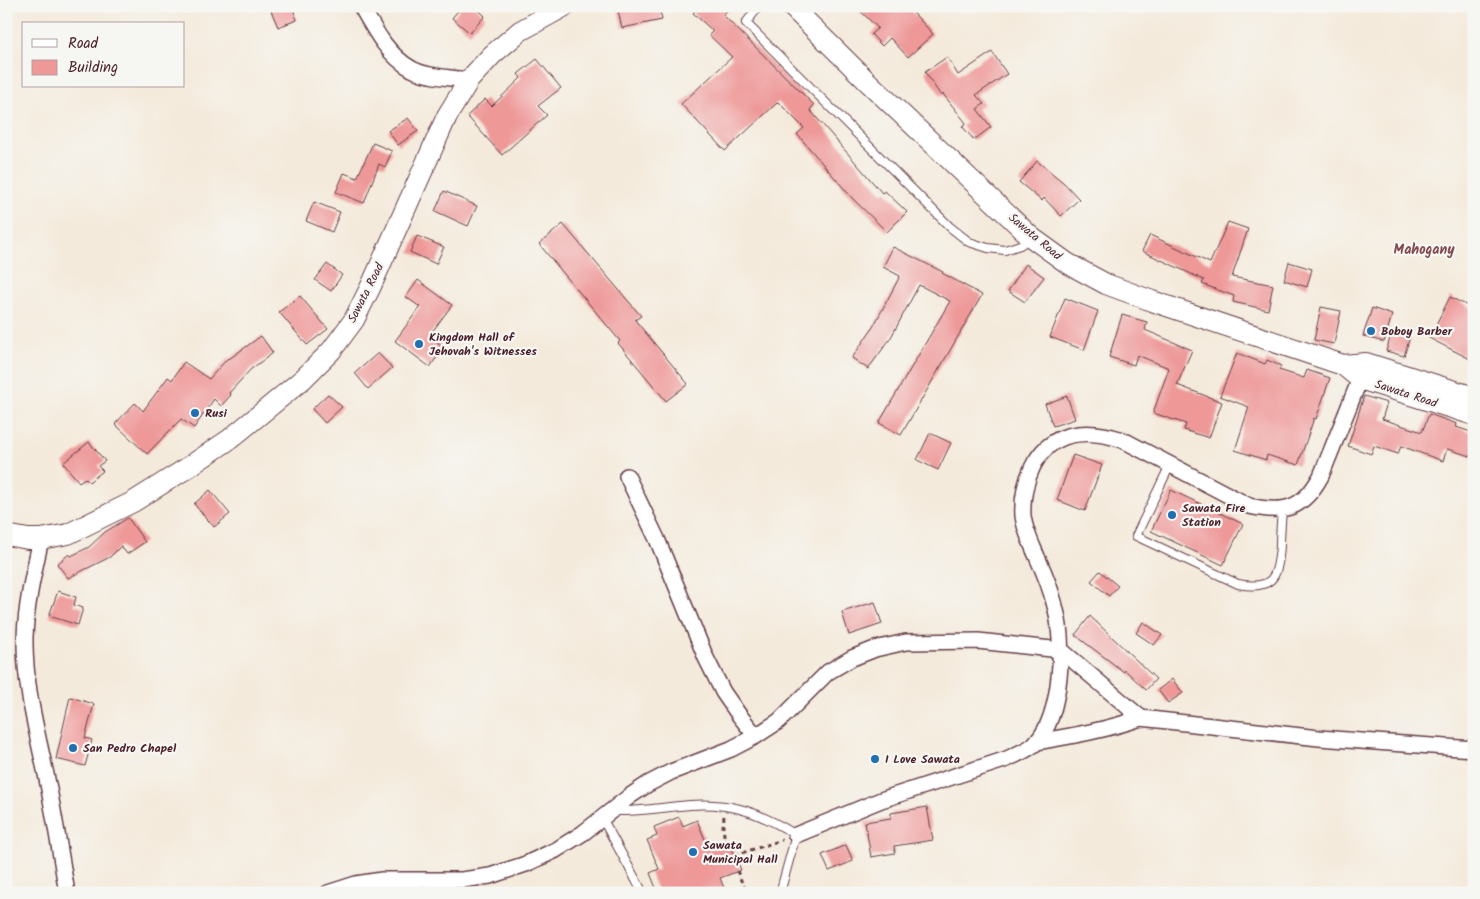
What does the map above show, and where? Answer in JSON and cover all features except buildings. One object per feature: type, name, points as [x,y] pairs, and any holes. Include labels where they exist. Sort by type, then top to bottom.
[{"type":"main road","name":"Sawata Road","points":[[6,535],[40,539],[68,534],[133,502],[230,439],[303,379],[331,351],[354,320],[447,116],[469,80],[492,55],[520,31],[565,6]]},
{"type":"main road","name":"Sawata Road","points":[[791,6],[868,83],[1031,237],[1066,263],[1106,284],[1152,301],[1343,365],[1474,397]]},
{"type":"main road","name":"Sawata Road","points":[[1363,371],[1474,416]]},
{"type":"street","points":[[361,6],[376,31],[395,56],[413,70],[439,77],[469,80]]},
{"type":"street","points":[[796,835],[881,800],[1007,759],[1022,752],[1036,742],[1046,727],[1057,691],[1061,650],[1059,628],[1056,606],[1028,535],[1023,517],[1023,497],[1035,462],[1046,448],[1058,439],[1072,434],[1091,433],[1108,435],[1123,440],[1249,506],[1265,510],[1282,510],[1296,506],[1314,488],[1363,371]]},
{"type":"street","points":[[627,476],[657,539],[706,658],[723,692],[739,716],[756,736]]},
{"type":"street","points":[[40,539],[27,608],[26,661],[36,734],[48,783],[67,893]]},
{"type":"street","points":[[335,892],[356,884],[382,880],[462,880],[490,876],[526,864],[556,850],[583,833],[648,784],[671,772],[731,749],[756,736],[779,721],[828,672],[852,658],[875,649],[906,642],[978,641],[1061,650],[1140,718]]},
{"type":"street","points":[[1036,742],[1113,727],[1140,718],[1319,738],[1474,749]]},
{"type":"lane","points":[[759,6],[746,22],[950,227],[969,242],[988,248],[1005,250],[1020,245],[1031,237]]},
{"type":"lane","points":[[1170,466],[1136,536],[1238,584],[1259,585],[1274,578],[1279,562],[1282,510]]},
{"type":"lane","points":[[642,893],[606,815],[690,805],[726,805],[753,812],[774,821],[796,835],[780,893]]},
{"type":"path","points":[[725,843],[723,827],[726,805]]},
{"type":"path","points":[[735,855],[796,835]]},
{"type":"path","points":[[737,871],[748,893]]},
{"type":"place","name":"Boboy Barber","points":[[1371,331]]},
{"type":"place","name":"Kingdom Hall of Jehovah's Witnesses","points":[[419,344]]},
{"type":"place","name":"Rusi","points":[[195,413]]},
{"type":"place","name":"Sawata Fire Station","points":[[1172,515]]},
{"type":"place","name":"San Pedro Chapel","points":[[73,748]]},
{"type":"place","name":"I Love Sawata","points":[[875,759]]},
{"type":"place","name":"Sawata Municipal Hall","points":[[693,852]]},
{"type":"district","name":"Mahogany","points":[[1424,250]]}]
